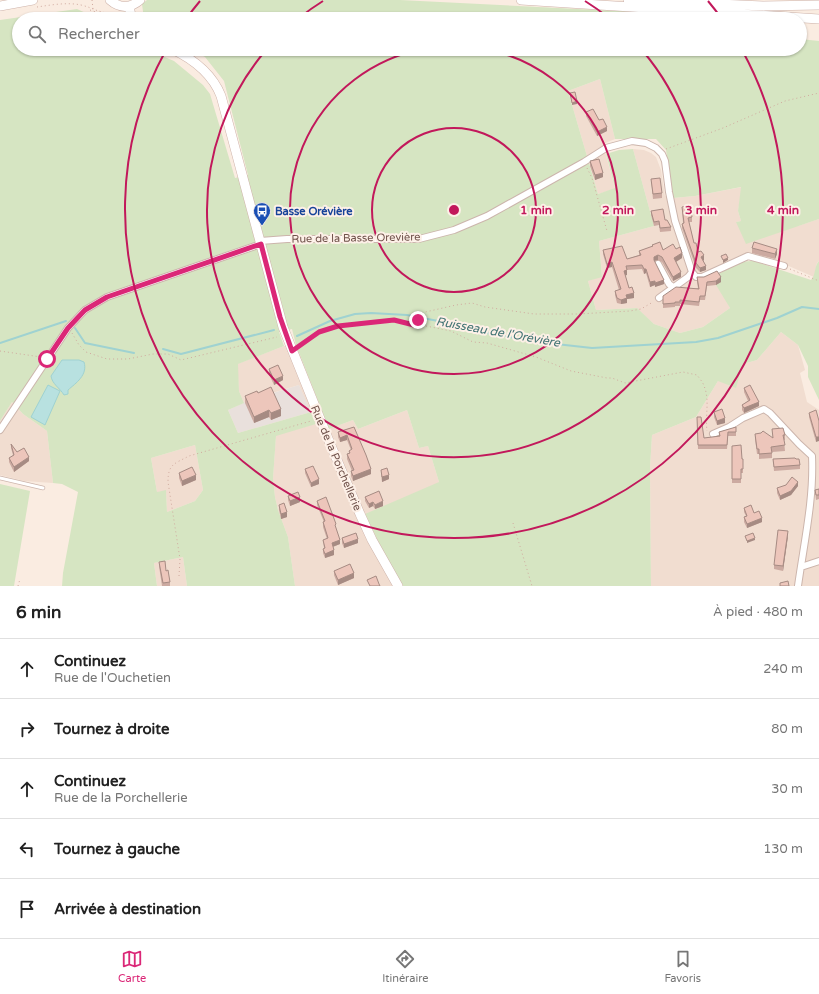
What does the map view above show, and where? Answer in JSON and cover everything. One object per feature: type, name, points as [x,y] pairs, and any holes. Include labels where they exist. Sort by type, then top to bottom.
[{"type":"street","points":[[110,0],[120,6],[129,7],[140,0]]},
{"type":"street","points":[[521,0],[715,12]]},
{"type":"street","points":[[628,0],[763,6],[819,5]]},
{"type":"street","points":[[0,6],[33,4]]},
{"type":"street","points":[[129,7],[130,12]]},
{"type":"street","points":[[807,18],[819,19]]},
{"type":"street","name":"Rue de la Porchellerie","points":[[186,56],[199,66],[211,79],[219,92],[224,105],[261,242],[282,331],[292,351],[372,540],[398,586]]},
{"type":"street","name":"Rue de la Basse Orevière","points":[[0,430],[68,328],[85,310],[107,297],[261,242],[287,239],[419,239],[454,230],[488,216],[606,148],[632,141],[646,143],[659,151]]},
{"type":"street","points":[[659,151],[665,161],[675,221],[692,272],[696,276],[702,277],[748,256],[784,266]]},
{"type":"street","points":[[658,264],[669,284],[673,287]]},
{"type":"street","points":[[659,298],[688,277],[692,272]]},
{"type":"street","points":[[713,434],[764,409],[770,413],[812,456],[813,473],[798,586]]},
{"type":"street","points":[[801,567],[819,561]]},
{"type":"lane","points":[[0,478],[43,488]]},
{"type":"path","points":[[92,0],[94,10]]},
{"type":"path","points":[[33,4],[75,4],[100,12]]},
{"type":"path","points":[[90,10],[96,12]]},
{"type":"path","points":[[659,151],[724,128],[785,101],[819,92]]},
{"type":"path","points":[[584,162],[592,178],[607,231]]},
{"type":"path","points":[[784,266],[819,281]]},
{"type":"path","points":[[414,325],[421,313],[472,303],[534,314],[578,314],[641,309],[659,298]]},
{"type":"path","points":[[292,351],[319,332],[338,326],[394,320],[451,331],[473,342],[487,343],[536,357],[571,371],[612,378],[625,383],[683,372],[697,375],[704,386],[707,401],[705,421],[707,432],[713,434]]},
{"type":"path","points":[[68,328],[79,345],[86,352],[107,359],[128,359],[153,354],[168,354],[181,360],[282,331]]},
{"type":"path","points":[[0,351],[47,359]]},
{"type":"path","points":[[179,576],[180,559],[168,482],[168,472],[174,464],[189,456],[320,418]]},
{"type":"path","points":[[513,523],[532,586]]},
{"type":"path","points":[[18,586],[20,579]]},
{"type":"shaded area","points":[[600,79],[615,139],[603,144],[615,189],[598,194],[568,91]]},
{"type":"shaded area","points":[[633,149],[644,150],[656,157],[661,170],[665,196],[673,198],[695,196],[742,187],[738,211],[741,221],[736,222],[798,226],[819,219],[819,261],[817,263],[814,277],[784,264],[748,252],[712,270],[730,308],[703,327],[680,333],[654,324],[636,308],[596,310],[588,281],[602,276],[599,241],[654,226]]},
{"type":"shaded area","points":[[781,332],[798,345],[805,370],[800,373],[807,402],[819,410],[819,586],[651,586],[650,468],[652,435],[696,417],[718,381],[743,364],[757,360]]},
{"type":"shaded area","points":[[296,345],[329,429],[353,420],[358,429],[407,410],[419,448],[428,446],[439,482],[402,586],[295,586],[288,537],[275,497],[273,479],[276,435],[315,424],[299,385],[272,393],[270,391],[244,403],[239,391],[237,364],[284,346]]},
{"type":"shaded area","points":[[299,385],[311,412],[238,433],[228,410],[270,391],[273,393]]},
{"type":"shaded area","points":[[12,402],[23,414],[47,431],[53,483],[24,481],[0,475],[0,421]]},
{"type":"shaded area","points":[[195,445],[203,490],[195,501],[167,512],[166,491],[157,492],[151,458]]},
{"type":"shaded area","points":[[183,557],[187,586],[157,586],[154,563]]},
{"type":"green space","points":[[147,0],[400,0],[638,12],[143,12],[142,4]]},
{"type":"green space","points":[[77,9],[84,12],[56,12]]},
{"type":"green space","points":[[12,18],[12,56],[162,56],[174,61],[203,85],[210,94],[235,178],[248,175],[224,81],[203,56],[807,56],[807,40],[819,41],[819,219],[746,244],[736,222],[741,221],[738,211],[741,187],[695,196],[673,198],[666,150],[656,139],[615,139],[600,79],[568,91],[598,194],[615,188],[606,154],[619,150],[633,149],[654,226],[599,241],[602,277],[588,281],[596,310],[637,308],[654,324],[680,333],[703,327],[730,308],[716,285],[717,275],[731,267],[740,263],[754,261],[811,280],[814,276],[816,265],[819,261],[819,400],[808,377],[808,366],[798,345],[781,332],[757,360],[743,364],[736,388],[718,381],[696,417],[652,435],[650,468],[651,586],[402,586],[365,514],[439,482],[428,446],[419,448],[407,410],[358,429],[353,420],[329,429],[296,345],[292,329],[279,332],[284,346],[238,364],[239,391],[244,403],[228,410],[238,433],[311,412],[316,424],[276,436],[273,479],[275,497],[288,537],[295,586],[187,586],[183,557],[154,563],[157,586],[62,586],[78,492],[62,484],[53,483],[47,431],[23,414],[12,402],[0,421],[0,20]],"holes":[[[195,445],[203,490],[195,501],[167,512],[166,490],[157,492],[151,458]]]},
{"type":"green space","points":[[0,484],[30,491],[14,586],[0,586]]},
{"type":"water","points":[[62,360],[79,360],[84,362],[85,367],[83,375],[68,390],[68,394],[64,395],[51,376]]},
{"type":"water","points":[[48,385],[60,391],[45,425],[31,417]]},
{"type":"building","points":[[575,92],[577,101],[572,103],[570,93]]},
{"type":"building","points":[[593,109],[599,120],[603,119],[607,127],[597,132],[586,112]]},
{"type":"building","points":[[599,159],[603,173],[595,175],[590,161]]},
{"type":"building","points":[[660,178],[662,193],[653,194],[651,179]]},
{"type":"building","points":[[690,205],[692,217],[688,218],[694,243],[696,243],[698,252],[701,251],[704,255],[701,257],[706,266],[700,268],[696,263],[682,224],[684,223],[682,207]]},
{"type":"building","points":[[663,209],[665,220],[667,220],[671,227],[660,228],[659,221],[654,222],[651,211]]},
{"type":"building","points":[[660,242],[663,250],[673,244],[676,249],[680,247],[682,253],[674,258],[681,272],[673,277],[662,257],[658,255],[654,257],[654,260],[664,280],[655,283],[655,281],[650,282],[646,269],[644,269],[642,265],[626,266],[627,270],[624,271],[629,288],[632,287],[634,293],[626,295],[627,298],[621,300],[617,298],[615,291],[621,289],[612,262],[607,264],[603,250],[622,246],[627,259],[641,255],[639,251]]},
{"type":"building","points":[[754,242],[777,249],[775,254],[752,248]]},
{"type":"building","points":[[726,254],[728,258],[723,260],[721,256]]},
{"type":"building","points":[[717,271],[721,277],[716,281],[707,282],[705,296],[700,296],[699,302],[680,300],[680,302],[663,304],[663,296],[676,287],[699,289],[697,277],[704,277]]},
{"type":"building","points":[[278,365],[283,376],[274,380],[269,369]]},
{"type":"building","points":[[750,385],[759,402],[744,408],[742,405],[750,400],[744,388]]},
{"type":"building","points":[[271,387],[281,409],[271,413],[269,410],[254,417],[245,396],[257,391],[258,393]]},
{"type":"building","points":[[722,409],[725,418],[717,421],[714,412]]},
{"type":"building","points":[[816,410],[819,421],[819,437],[816,437],[809,413]]},
{"type":"building","points":[[697,417],[701,417],[704,438],[720,436],[719,432],[736,427],[736,432],[728,432],[727,445],[698,445]]},
{"type":"building","points":[[354,427],[371,469],[353,476],[351,471],[354,470],[347,454],[350,453],[349,451],[352,449],[347,435],[340,438],[338,432]]},
{"type":"building","points":[[783,428],[785,445],[771,447],[772,453],[759,454],[755,434],[763,431],[773,438],[772,429]]},
{"type":"building","points":[[11,444],[17,452],[24,448],[29,457],[14,467],[9,458],[14,455]]},
{"type":"building","points":[[741,445],[743,469],[741,469],[741,479],[732,479],[732,446]]},
{"type":"building","points":[[773,459],[799,459],[800,465],[774,467]]},
{"type":"building","points":[[313,466],[319,479],[311,483],[305,469]]},
{"type":"building","points":[[192,467],[196,475],[182,481],[179,473]]},
{"type":"building","points":[[387,468],[389,475],[382,477],[381,470]]},
{"type":"building","points":[[792,477],[798,482],[791,491],[780,496],[777,488],[786,485]]},
{"type":"building","points":[[819,489],[819,495],[816,495],[815,490]]},
{"type":"building","points":[[379,491],[383,501],[375,505],[373,502],[369,504],[365,497]]},
{"type":"building","points":[[298,492],[300,497],[290,501],[288,496]]},
{"type":"building","points":[[326,497],[340,540],[332,543],[334,550],[325,554],[323,549],[325,548],[323,540],[328,538],[323,522],[325,521],[317,501]]},
{"type":"building","points":[[284,503],[287,512],[281,514],[279,505]]},
{"type":"building","points":[[751,505],[754,513],[759,511],[762,518],[747,524],[744,517],[747,516],[744,508]]},
{"type":"building","points":[[778,530],[788,531],[783,566],[774,565]]},
{"type":"building","points":[[356,533],[358,539],[344,544],[342,538]]},
{"type":"building","points":[[753,533],[755,538],[747,541],[745,536]]},
{"type":"building","points":[[165,561],[166,571],[168,570],[170,582],[163,583],[159,562]]},
{"type":"building","points":[[350,564],[354,573],[338,580],[334,571]]},
{"type":"building","points":[[376,576],[380,586],[370,586],[367,580]]},
{"type":"building","points":[[788,581],[789,586],[780,586],[780,583]]},
{"type":"waterway","name":"Ruisseau de l'Orévière","points":[[297,336],[330,321],[355,314],[371,313],[407,315],[459,325],[487,333],[538,342],[592,348],[696,342],[718,338],[777,318],[802,307],[819,309]]},
{"type":"waterway","name":"Ruisseau de l'Orévière","points":[[0,343],[66,321]]},
{"type":"waterway","name":"Ruisseau de l'Orévière","points":[[75,328],[85,343],[134,353]]},
{"type":"waterway","name":"Ruisseau de l'Orévière","points":[[163,349],[181,354],[274,330]]},
{"type":"place","name":"Basse Orévière","points":[[262,226]]},
{"type":"route","points":[[47,359],[68,328],[85,310],[107,297],[261,244],[280,317],[292,351],[319,332],[338,326],[394,320],[414,325],[418,320]]}]
